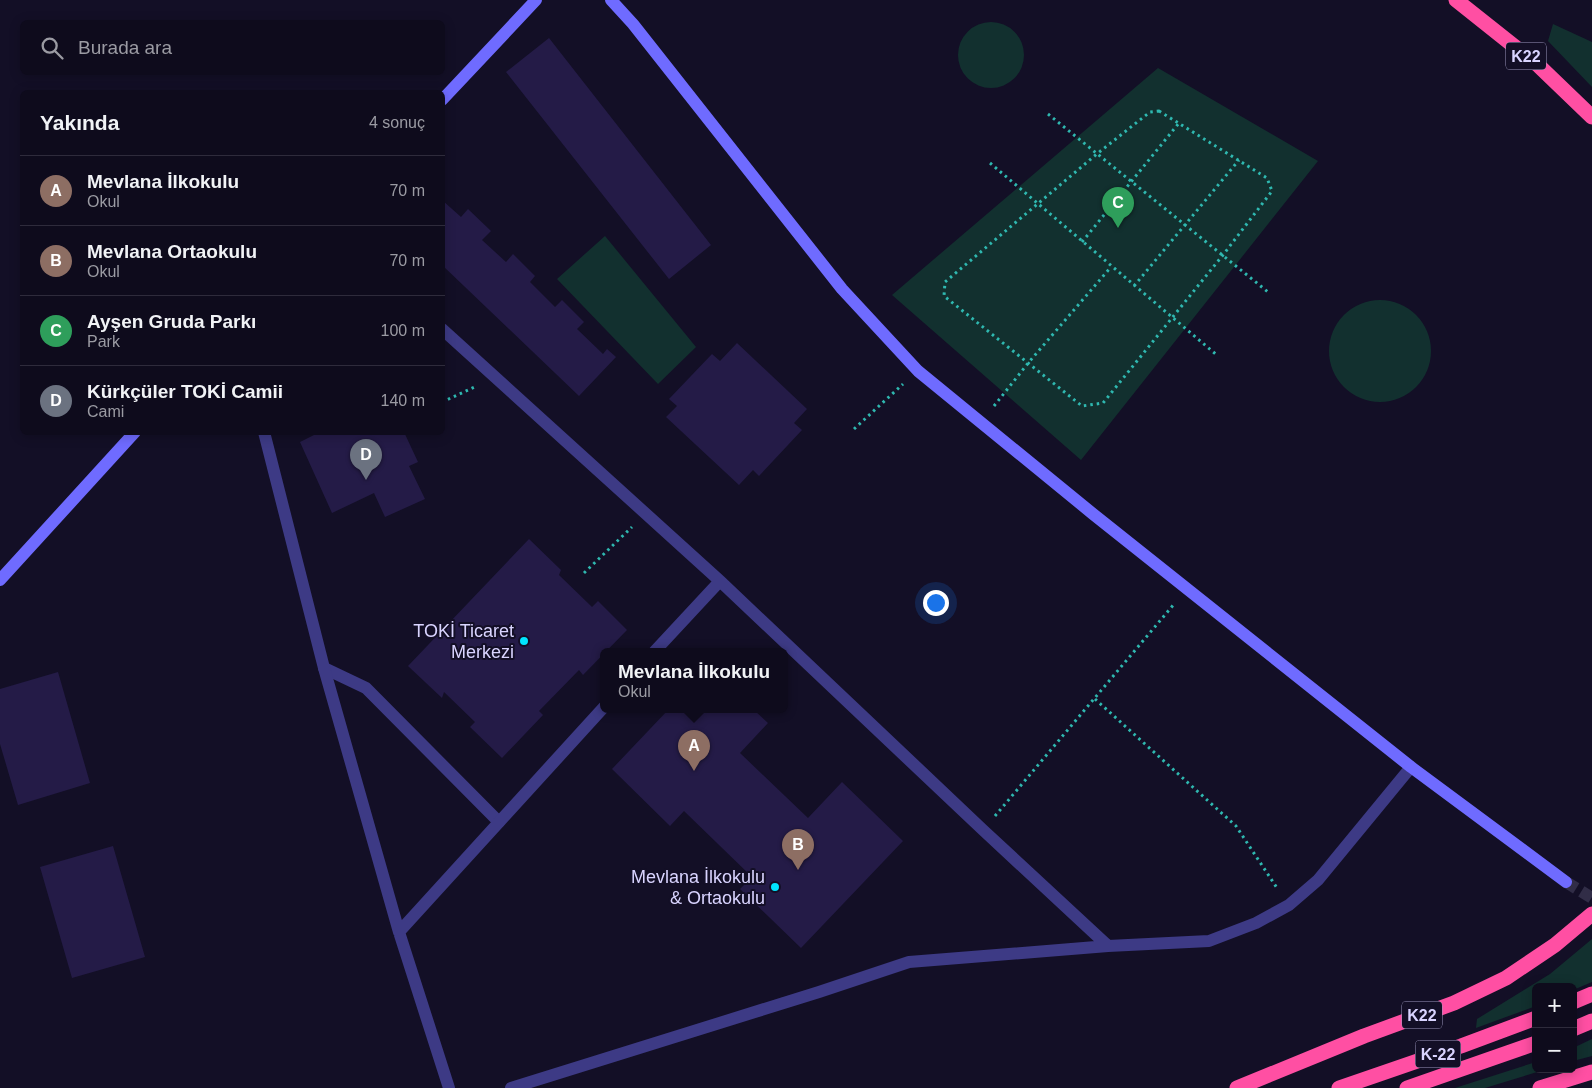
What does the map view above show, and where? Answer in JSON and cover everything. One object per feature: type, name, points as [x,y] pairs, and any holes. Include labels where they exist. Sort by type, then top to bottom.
[{"type":"highway","name":"K22","points":[[1456,0],[1539,66],[1592,117]]},
{"type":"highway","name":"K22","points":[[1237,1088],[1364,1036],[1454,1003],[1506,978],[1555,945],[1592,914]]},
{"type":"highway","points":[[1577,1000],[1592,994]]},
{"type":"highway","name":"K-22","points":[[1339,1088],[1532,1019]]},
{"type":"highway","points":[[1575,1028],[1592,1021]]},
{"type":"highway","name":"K-22","points":[[1407,1088],[1532,1044]]},
{"type":"highway","points":[[1540,1088],[1592,1072]]},
{"type":"street","points":[[445,97],[536,0]]},
{"type":"street","points":[[611,0],[633,24],[842,289],[918,371],[1410,767],[1566,882]]},
{"type":"street","points":[[445,332],[720,581],[1108,946]]},
{"type":"street","points":[[0,580],[132,435]]},
{"type":"street","points":[[265,435],[324,668],[399,932],[449,1088]]},
{"type":"street","points":[[658,648],[720,581]]},
{"type":"street","points":[[324,668],[366,688],[499,822]]},
{"type":"street","points":[[399,932],[600,711]]},
{"type":"street","points":[[512,1088],[810,995],[909,962],[1108,946],[1209,941],[1256,923],[1289,905],[1318,880],[1410,767]]},
{"type":"path","points":[[1159,111],[1179,123],[1267,178],[1272,191],[1223,255],[1103,403],[1082,406],[944,296],[945,282],[1098,153],[1150,112],[1159,111]]},
{"type":"path","points":[[1048,114],[1268,292]]},
{"type":"path","points":[[1082,242],[1179,123]]},
{"type":"path","points":[[1134,286],[1239,160]]},
{"type":"path","points":[[990,163],[1218,356]]},
{"type":"path","points":[[982,422],[1029,362],[1111,267]]},
{"type":"path","points":[[854,429],[918,371]]},
{"type":"path","points":[[445,401],[496,378]]},
{"type":"path","points":[[584,573],[645,514]]},
{"type":"path","points":[[983,830],[1187,589]]},
{"type":"path","points":[[1095,699],[1236,826],[1289,905]]},
{"type":"green space","points":[[984,22],[998,22],[1010,27],[1019,36],[1024,48],[1022,68],[1015,79],[998,88],[984,88],[972,83],[963,74],[958,62],[958,48],[963,36],[972,27]]},
{"type":"green space","points":[[1553,24],[1592,42],[1592,87],[1548,41]]},
{"type":"green space","points":[[1158,68],[1318,161],[1081,460],[892,295]]},
{"type":"green space","points":[[605,236],[696,347],[658,384],[557,279]]},
{"type":"green space","points":[[1380,300],[1390,301],[1409,308],[1423,322],[1430,341],[1430,361],[1423,380],[1409,394],[1390,401],[1380,402],[1370,401],[1351,394],[1337,380],[1330,361],[1329,351],[1330,341],[1337,322],[1351,308],[1370,301]]},
{"type":"green space","points":[[1592,939],[1592,982],[1577,988],[1577,983],[1535,983],[1550,974]]},
{"type":"green space","points":[[1532,985],[1532,1007],[1476,1028],[1477,1019]]},
{"type":"green space","points":[[1592,1039],[1592,1056],[1577,1060],[1577,1046]]},
{"type":"green space","points":[[1532,1063],[1532,1073],[1534,1073],[1485,1088],[1455,1088]]},
{"type":"building","points":[[549,38],[711,245],[669,279],[506,72]]},
{"type":"building","points":[[445,203],[461,217],[468,209],[491,231],[482,240],[506,262],[513,254],[535,276],[530,282],[555,307],[562,300],[584,322],[577,329],[603,354],[607,349],[616,357],[579,396],[445,268]]},
{"type":"building","points":[[737,343],[807,409],[794,423],[802,430],[759,476],[753,470],[739,485],[666,417],[677,406],[669,399],[712,354],[720,361]]},
{"type":"building","points":[[314,435],[405,435],[418,462],[409,466],[425,499],[385,517],[374,493],[332,513],[300,442]]},
{"type":"building","name":"TOKİ Ticaret Merkezi","points":[[529,539],[561,570],[559,575],[592,607],[598,601],[627,630],[609,648],[600,648],[600,658],[583,675],[579,670],[539,711],[543,715],[502,758],[470,727],[475,722],[444,692],[442,698],[408,666]]},
{"type":"building","points":[[58,672],[90,783],[18,805],[0,744],[0,689]]},
{"type":"building","name":"Mevlana İlkokulu & Ortaokulu","points":[[665,713],[757,713],[768,723],[740,753],[808,818],[842,782],[903,841],[801,948],[740,889],[752,877],[684,811],[670,826],[612,769]]},
{"type":"building","points":[[113,846],[145,957],[72,978],[40,867]]},
{"type":"tunnel","points":[[1566,882],[1592,898]]},
{"type":"place","name":"Ayşen Gruda Parkı","points":[[1118,228]]},
{"type":"place","name":"Kürkçüler TOKİ Camii","points":[[366,480]]},
{"type":"place","name":"TOKİ Ticaret Merkezi","points":[[524,641]]},
{"type":"place","name":"Mevlana İlkokulu","points":[[694,771]]},
{"type":"place","name":"Mevlana Ortaokulu","points":[[798,870]]},
{"type":"place","name":"Mevlana İlkokulu & Ortaokulu","points":[[775,887]]}]
